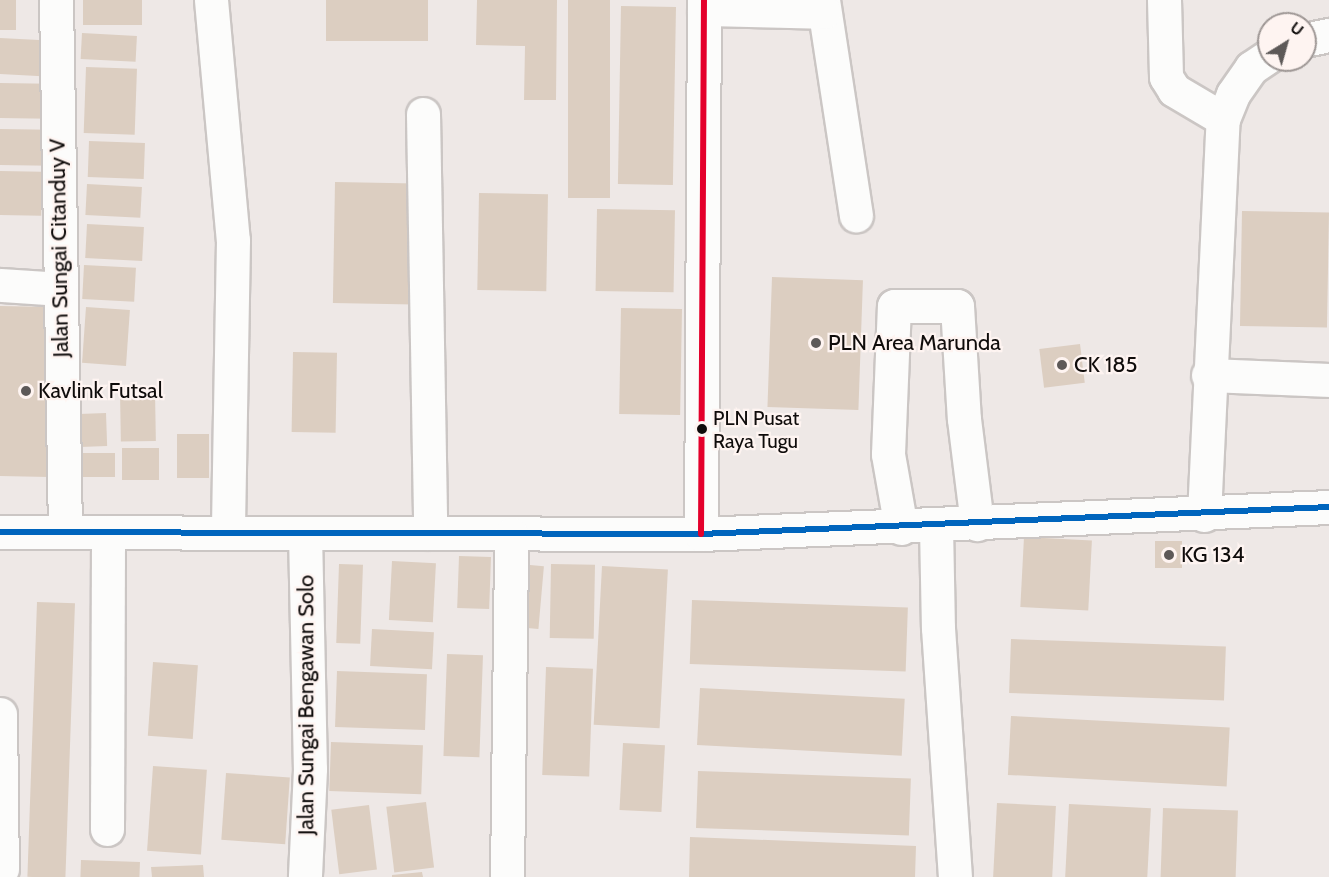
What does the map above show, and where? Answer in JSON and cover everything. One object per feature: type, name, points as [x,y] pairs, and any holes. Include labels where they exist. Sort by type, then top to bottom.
[{"type":"street","name":"Jalan Sungai Citanduy V","points":[[57,0],[65,532]]},
{"type":"street","points":[[211,0],[233,240],[228,532]]},
{"type":"street","points":[[1164,0],[1166,77],[1174,90],[1223,119]]},
{"type":"street","points":[[701,534],[704,4],[823,6],[856,215]]},
{"type":"street","points":[[1204,515],[1223,119],[1233,93],[1245,76],[1257,66]]},
{"type":"street","points":[[423,114],[430,533]]},
{"type":"street","points":[[0,285],[60,289]]},
{"type":"street","points":[[901,528],[888,454],[894,306],[957,306],[964,419],[977,524]]},
{"type":"street","points":[[1209,375],[1329,380]]},
{"type":"street","points":[[0,532],[701,534],[1204,515],[1329,507]]},
{"type":"street","points":[[936,526],[938,628],[955,877]]},
{"type":"street","points":[[107,830],[108,532]]},
{"type":"street","name":"Jalan Sungai Bengawan Solo","points":[[305,533],[310,769],[305,877]]},
{"type":"street","points":[[507,877],[511,534]]},
{"type":"street","points":[[0,714],[2,869]]},
{"type":"building","points":[[0,0],[16,0],[16,30],[0,30]]},
{"type":"building","points":[[83,0],[142,0],[142,25],[83,25]]},
{"type":"building","points":[[326,0],[428,0],[428,41],[326,41]]},
{"type":"building","points":[[477,0],[557,0],[556,100],[524,100],[525,46],[476,45]]},
{"type":"building","points":[[568,0],[610,0],[610,198],[568,198]]},
{"type":"building","points":[[621,6],[676,7],[673,185],[618,184]]},
{"type":"building","points":[[82,33],[137,36],[136,62],[81,59]]},
{"type":"building","points":[[0,38],[44,40],[42,76],[0,74]]},
{"type":"building","points":[[86,67],[137,69],[135,135],[84,133]]},
{"type":"building","points":[[0,83],[49,84],[48,119],[0,118]]},
{"type":"building","points":[[0,129],[50,130],[49,166],[0,165]]},
{"type":"building","points":[[89,141],[145,143],[144,179],[88,177]]},
{"type":"building","points":[[0,171],[42,172],[41,216],[0,215]]},
{"type":"building","points":[[335,182],[416,183],[414,304],[333,303]]},
{"type":"building","points":[[87,184],[142,187],[140,218],[85,215]]},
{"type":"building","points":[[479,193],[548,194],[546,291],[477,290]]},
{"type":"building","points":[[597,209],[675,210],[674,292],[596,291]]},
{"type":"building","points":[[1242,211],[1329,213],[1327,328],[1240,326]]},
{"type":"building","points":[[87,224],[144,227],[142,261],[85,258]]},
{"type":"building","points":[[84,265],[136,268],[134,302],[82,299]]},
{"type":"building","name":"PLN Area Marunda","points":[[772,277],[863,280],[858,410],[767,407]]},
{"type":"building","name":"Kavlink Futsal","points":[[0,306],[52,307],[49,477],[0,476]]},
{"type":"building","points":[[86,307],[130,310],[126,366],[82,363]]},
{"type":"building","points":[[621,308],[682,309],[680,415],[619,414]]},
{"type":"building","name":"CK 185","points":[[1080,344],[1085,383],[1044,388],[1039,349]]},
{"type":"building","points":[[293,352],[337,353],[336,433],[292,432]]},
{"type":"building","points":[[155,391],[156,441],[121,442],[120,392]]},
{"type":"building","points":[[106,413],[107,446],[80,447],[79,414]]},
{"type":"building","points":[[177,434],[209,434],[209,478],[177,478]]},
{"type":"building","points":[[122,448],[159,448],[159,480],[122,480]]},
{"type":"building","points":[[83,453],[115,453],[115,477],[83,477]]},
{"type":"building","points":[[1024,537],[1092,541],[1088,610],[1020,607]]},
{"type":"building","name":"KG 134","points":[[1155,541],[1182,541],[1182,568],[1155,568]]},
{"type":"building","points":[[459,556],[491,557],[489,609],[457,608]]},
{"type":"building","points":[[392,561],[436,563],[433,622],[389,620]]},
{"type":"building","points":[[339,564],[363,565],[360,644],[336,643]]},
{"type":"building","points":[[519,564],[544,566],[538,629],[514,627]]},
{"type":"building","points":[[551,564],[595,565],[594,639],[550,638]]},
{"type":"building","points":[[602,566],[668,569],[660,728],[594,725]]},
{"type":"building","points":[[692,600],[908,608],[906,671],[690,664]]},
{"type":"building","points":[[37,602],[75,603],[65,877],[27,877]]},
{"type":"building","points":[[372,629],[434,632],[432,669],[370,666]]},
{"type":"building","points":[[1011,639],[1226,647],[1224,700],[1009,693]]},
{"type":"building","points":[[447,654],[483,655],[479,757],[443,756]]},
{"type":"building","points":[[153,662],[198,665],[193,739],[148,736]]},
{"type":"building","points":[[546,667],[593,669],[589,777],[542,775]]},
{"type":"building","points":[[337,671],[427,674],[425,730],[335,727]]},
{"type":"building","points":[[700,688],[905,699],[902,756],[697,745]]},
{"type":"building","points":[[1011,716],[1230,727],[1227,786],[1008,775]]},
{"type":"building","points":[[331,742],[423,745],[421,794],[329,791]]},
{"type":"building","points":[[623,743],[665,745],[661,812],[619,810]]},
{"type":"building","points":[[153,766],[207,770],[201,855],[147,851]]},
{"type":"building","points":[[698,771],[911,778],[909,835],[696,828]]},
{"type":"building","points":[[226,773],[290,777],[285,844],[221,840]]},
{"type":"building","points":[[426,802],[434,868],[394,872],[386,807]]},
{"type":"building","points":[[997,803],[1056,806],[1052,877],[993,877]]},
{"type":"building","points":[[1069,804],[1151,808],[1147,877],[1065,877]]},
{"type":"building","points":[[369,805],[377,870],[339,874],[331,810]]},
{"type":"building","points":[[1163,808],[1238,811],[1236,877],[1161,877]]},
{"type":"building","points":[[690,837],[916,846],[915,877],[689,877]]},
{"type":"building","points":[[81,860],[140,862],[139,877],[80,877]]},
{"type":"building","points":[[203,865],[204,877],[152,877],[151,867]]},
{"type":"building","points":[[422,872],[423,877],[392,877],[392,875]]},
{"type":"transit line","points":[[701,534],[704,0]]},
{"type":"transit line","points":[[0,532],[701,534],[1329,507]]},
{"type":"place","name":"PLN Area Marunda","points":[[816,343]]},
{"type":"place","name":"CK 185","points":[[1062,365]]},
{"type":"place","name":"Kavlink Futsal","points":[[26,391]]},
{"type":"place","name":"PLN Pusat Raya Tugu","points":[[702,429]]},
{"type":"place","name":"KG 134","points":[[1169,555]]}]
